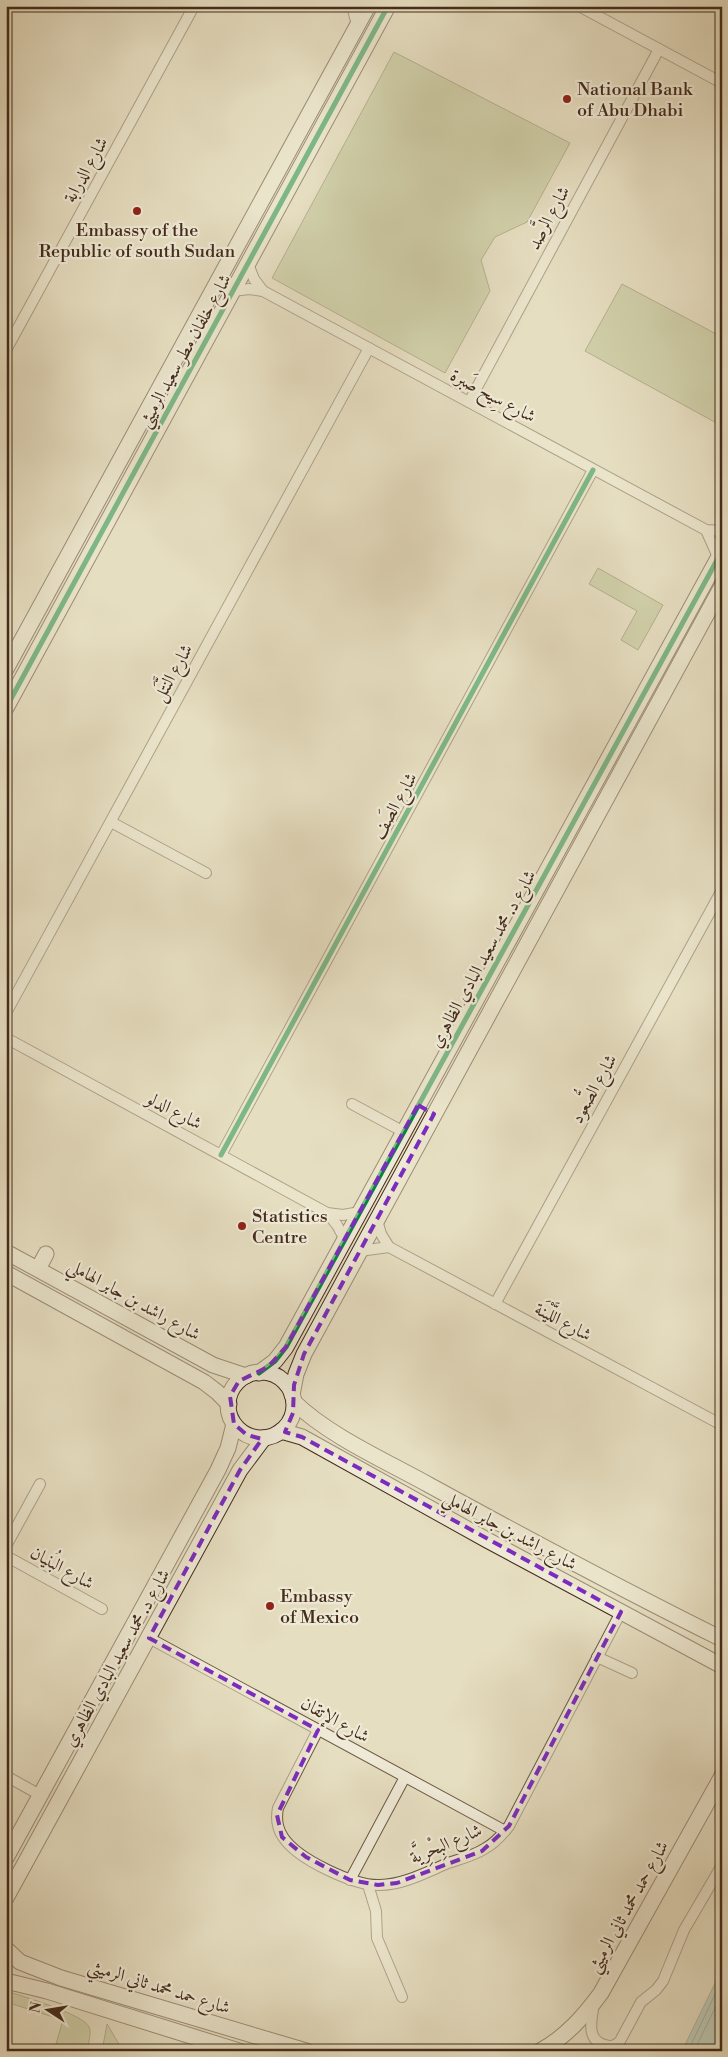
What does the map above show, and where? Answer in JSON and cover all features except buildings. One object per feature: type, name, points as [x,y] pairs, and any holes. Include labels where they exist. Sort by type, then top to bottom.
[{"type":"street","name":"شارع الدرابة","points":[[6,350],[194,6]]},
{"type":"street","points":[[352,6],[357,25]]},
{"type":"street","name":"شارع خلفان مطر سعيد الرميثي","points":[[6,669],[368,6]]},
{"type":"street","name":"شارع خلفان مطر سعيد الرميثي","points":[[6,708],[388,6]]},
{"type":"street","points":[[579,6],[722,83]]},
{"type":"street","name":"شارع الرَّصد","points":[[468,402],[659,49]]},
{"type":"street","points":[[334,67],[339,75],[351,76]]},
{"type":"street","points":[[248,264],[254,279],[263,291]]},
{"type":"street","name":"شارع سِيح صَبرة","points":[[233,291],[249,289],[263,291],[706,530],[722,531]]},
{"type":"street","name":"شارع النَّتَل","points":[[6,1013],[369,348]]},
{"type":"street","name":"شارع الصَف","points":[[221,1155],[593,470]]},
{"type":"street","points":[[706,530],[720,554]]},
{"type":"street","name":"شارع د. محمد سعيد البادي الظاهري","points":[[253,1374],[275,1361],[286,1347],[720,554]]},
{"type":"street","name":"شارع د. محمد سعيد البادي الظاهري","points":[[293,1399],[296,1374],[304,1354],[722,586]]},
{"type":"street","points":[[111,822],[206,873]]},
{"type":"street","name":"شارع الصُّعود","points":[[494,1304],[722,890]]},
{"type":"street","name":"شارع الدلو","points":[[6,1038],[327,1213],[337,1225],[344,1240]]},
{"type":"street","points":[[352,1104],[404,1132]]},
{"type":"street","points":[[418,1105],[434,1114]]},
{"type":"street","name":"شارع الدلو","points":[[327,1213],[343,1215],[360,1212]]},
{"type":"street","points":[[360,1251],[389,1246],[381,1234],[377,1220]]},
{"type":"street","name":"شارع اللَّيْنَة","points":[[389,1246],[722,1425]]},
{"type":"street","name":"شارع راشد بن جابر الهاملي","points":[[6,1252],[212,1365],[253,1374]]},
{"type":"street","points":[[38,1269],[46,1254]]},
{"type":"street","points":[[6,1273],[204,1382],[228,1404]]},
{"type":"street","points":[[253,1374],[271,1374],[282,1380],[293,1399],[291,1418],[281,1431],[264,1438],[248,1435],[234,1424],[228,1404],[234,1388],[253,1374]]},
{"type":"street","name":"شارع راشد بن جابر الهاملي","points":[[293,1399],[312,1419],[383,1459],[515,1532],[722,1639]]},
{"type":"street","name":"شارع د. محمد سعيد البادي الظاهري","points":[[6,1858],[218,1470],[228,1448],[234,1424]]},
{"type":"street","name":"شارع راشد بن جابر الهاملي","points":[[281,1431],[302,1437],[722,1666]]},
{"type":"street","name":"شارع د. محمد سعيد البادي الظاهري","points":[[6,1898],[150,1638],[240,1470],[264,1438]]},
{"type":"street","points":[[6,1554],[40,1484]]},
{"type":"street","name":"شارع البُنيان","points":[[6,1554],[102,1609]]},
{"type":"street","name":"شارع البِحْرِيَّة","points":[[318,1730],[278,1808],[277,1823],[282,1837],[292,1848],[320,1866],[350,1880],[368,1885],[398,1883],[482,1851],[505,1831],[621,1612]]},
{"type":"street","name":"شارع الإتقان","points":[[150,1638],[505,1831]]},
{"type":"street","points":[[598,1657],[632,1673]]},
{"type":"street","points":[[6,1776],[40,1795]]},
{"type":"street","name":"شارع حمد محمد ثاني الرميثي","points":[[546,2048],[586,2014],[595,2002],[615,1970],[722,1776]]},
{"type":"street","points":[[350,1880],[405,1777]]},
{"type":"street","points":[[595,2002],[591,2026],[594,2037],[602,2044],[616,2045],[641,2002],[656,1990],[663,1981],[684,1930],[722,1865]]},
{"type":"street","points":[[368,1885],[376,1911],[377,1938],[402,1997]]},
{"type":"street","name":"شارع حمد محمد ثاني الرميثي","points":[[6,1949],[20,1962],[61,1978],[306,2051]]},
{"type":"street","name":"شارع حمد محمد ثاني الرميثي","points":[[6,1981],[47,1991],[239,2051]]},
{"type":"street","name":"شارع حمد محمد ثاني الرميثي","points":[[546,2048],[558,2045],[567,2051]]},
{"type":"highlighted area","points":[[418,1105],[434,1114],[304,1354],[294,1385],[293,1413],[285,1432],[302,1437],[621,1612],[509,1826],[482,1851],[397,1883],[378,1885],[350,1880],[306,1857],[282,1837],[277,1815],[318,1730],[149,1638],[240,1470],[262,1439],[247,1435],[234,1424],[230,1396],[239,1381],[268,1367],[286,1347]]},
{"type":"green space","points":[[394,52],[570,143],[527,222],[495,237],[481,260],[490,291],[445,373],[272,278]]},
{"type":"green space","points":[[622,284],[722,337],[722,426],[585,351]]},
{"type":"green space","points":[[598,568],[663,605],[638,650],[621,640],[637,611],[589,584]]},
{"type":"green space","points":[[6,1991],[64,2011],[84,2022],[89,2027],[90,2032],[87,2051],[63,2049],[62,2051],[54,2051],[63,2020],[6,2002]]},
{"type":"green space","points":[[107,2024],[123,2051],[102,2051]]},
{"type":"water","points":[[722,1969],[722,2051],[682,2051]]},
{"type":"cycle path","points":[[6,708],[388,6]]},
{"type":"cycle path","points":[[221,1155],[593,470]]},
{"type":"cycle path","points":[[259,1373],[275,1361],[286,1347],[722,551]]},
{"type":"place","name":"National Bank of Abu Dhabi","points":[[567,99]]},
{"type":"place","name":"Embassy of the Republic of south Sudan","points":[[137,211]]},
{"type":"place","name":"Statistics Centre","points":[[242,1226]]},
{"type":"place","name":"Embassy of Mexico","points":[[270,1606]]}]
